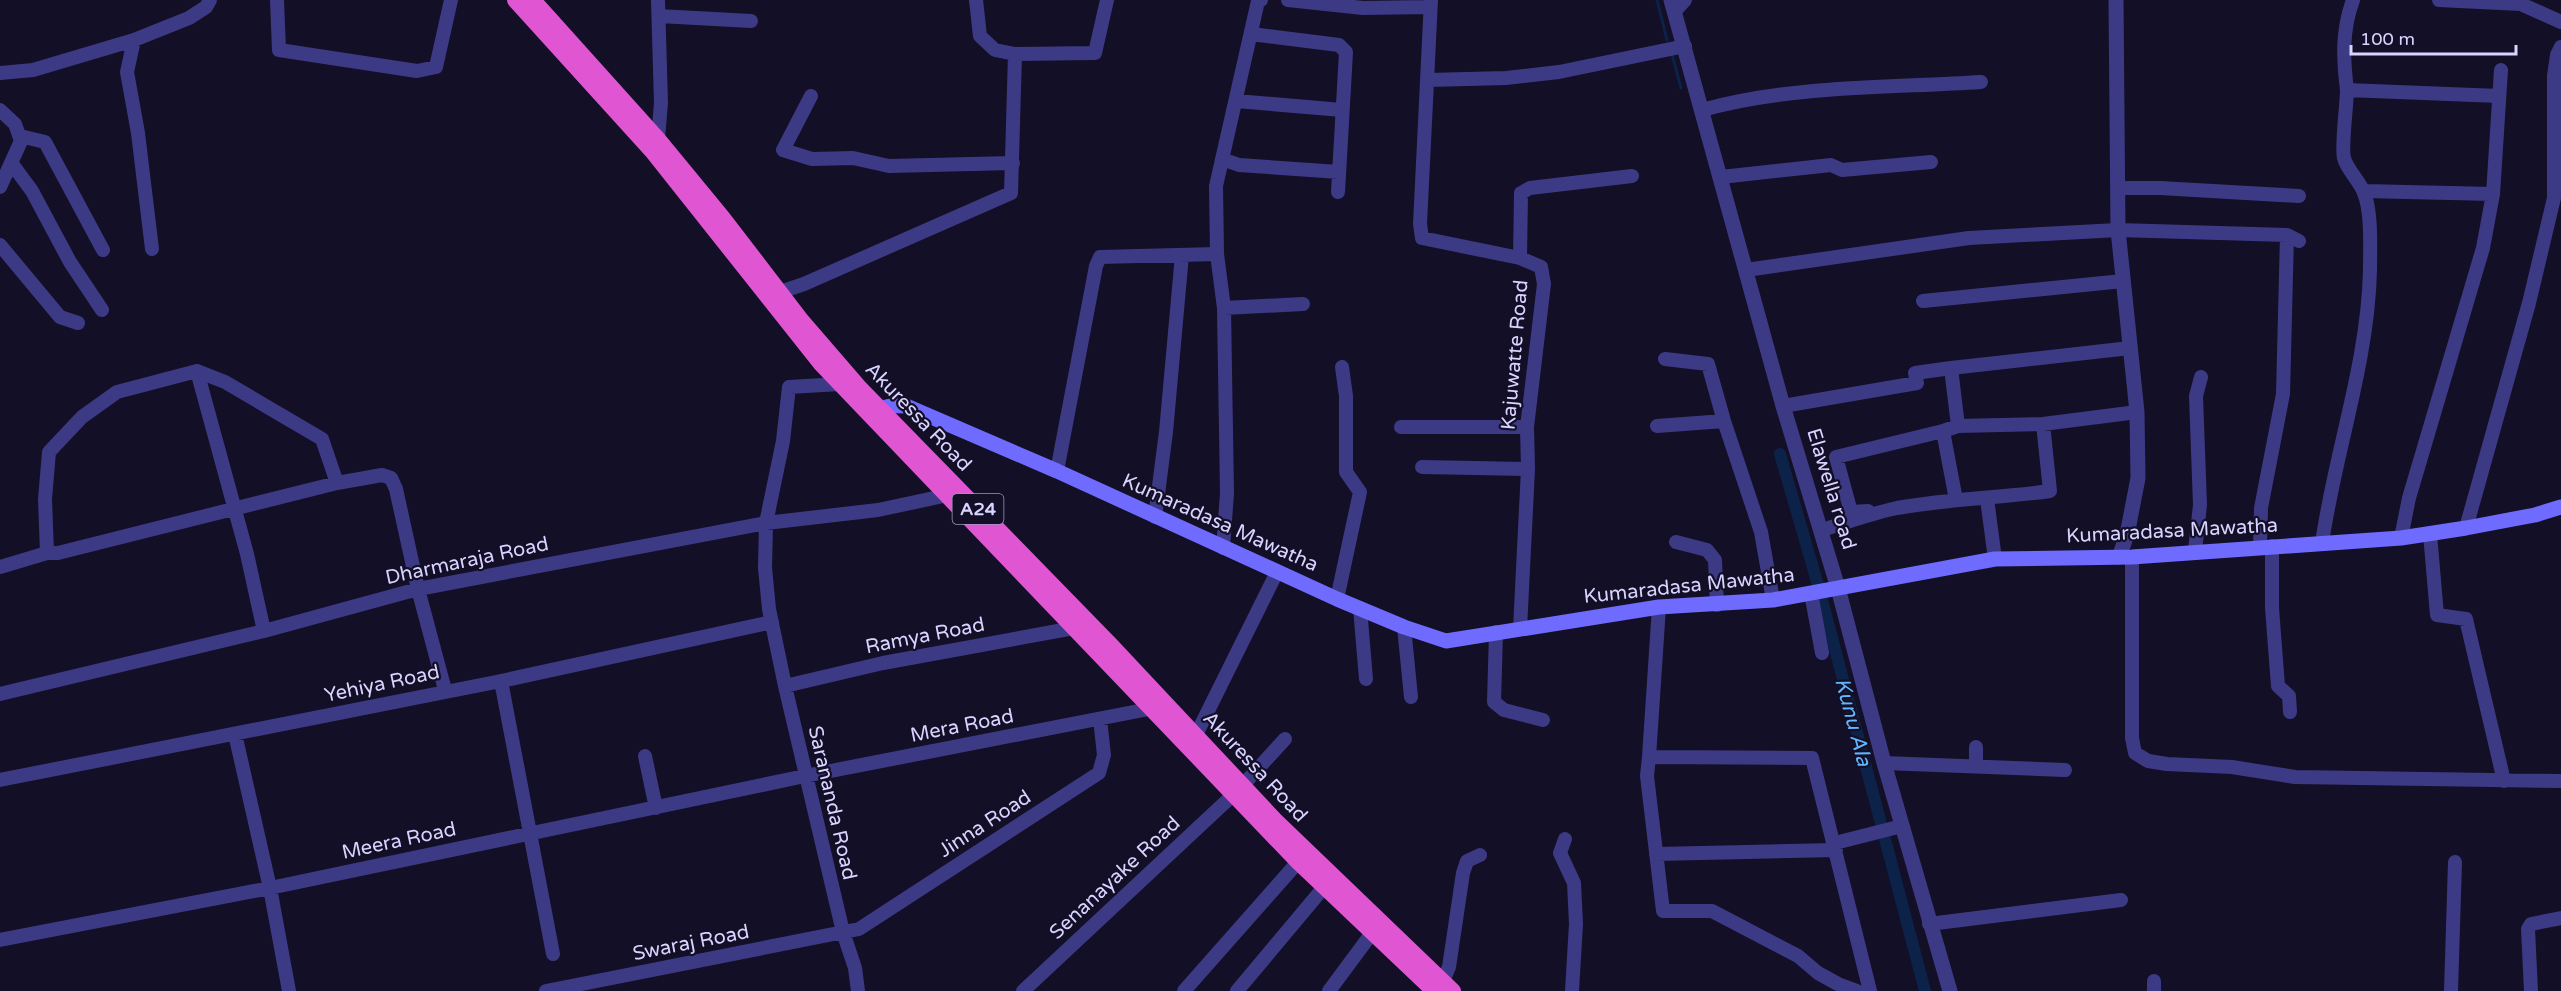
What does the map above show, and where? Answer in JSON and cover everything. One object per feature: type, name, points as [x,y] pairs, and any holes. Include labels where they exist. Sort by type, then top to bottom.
[{"type":"highway","name":"Akuressa Road","points":[[515,0],[780,292],[876,413],[948,495],[1074,628],[1153,700],[1196,735],[1298,862],[1325,886],[1347,898],[1372,933],[1444,988]]},
{"type":"highway","name":"Akuressa Road","points":[[533,0],[658,140],[792,329],[840,384],[876,413],[1238,790],[1275,820],[1347,898],[1444,988]]},
{"type":"main road","name":"Kumaradasa Mawatha","points":[[876,413],[893,405],[906,406],[1057,471],[1336,599],[1404,627],[1446,641],[1659,607],[1773,600],[1995,559],[2126,557],[2401,537],[2466,528],[2535,515],[2561,507]]},
{"type":"street","points":[[0,73],[33,70],[134,40],[189,18],[206,8],[210,0]]},
{"type":"street","points":[[277,0],[279,50],[417,71],[436,67],[451,0]]},
{"type":"street","points":[[658,0],[661,103],[658,140]]},
{"type":"street","points":[[976,0],[980,36],[994,50],[1015,54],[1095,53],[1107,0]]},
{"type":"street","points":[[1223,548],[1227,493],[1224,308],[1217,254],[1216,186],[1258,2],[1261,0]]},
{"type":"street","points":[[1288,0],[1363,8],[1430,3]]},
{"type":"street","points":[[2116,0],[2118,230],[2137,412],[2138,478],[2127,535],[2126,557],[2132,738],[2135,753],[2148,761],[2167,764],[2232,767],[2295,777],[2561,781]]},
{"type":"street","points":[[2322,543],[2329,492],[2350,408],[2366,316],[2370,270],[2367,202],[2364,191],[2344,158],[2347,90],[2343,57],[2347,17],[2353,0]]},
{"type":"street","points":[[2439,0],[2521,2],[2561,22]]},
{"type":"street","name":"Kajuwatte Road","points":[[1430,3],[1422,238],[1520,258],[1541,267],[1544,284],[1527,427],[1528,469],[1520,629]]},
{"type":"street","name":"Elawella road","points":[[1677,4],[1684,46],[1784,406],[1838,588],[1929,924],[1950,991]]},
{"type":"street","points":[[658,16],[751,21]]},
{"type":"street","points":[[1251,34],[1339,45],[1346,52],[1338,192]]},
{"type":"street","points":[[134,40],[127,72],[138,133],[152,249]]},
{"type":"street","points":[[1428,80],[1506,78],[1559,72],[1684,46]]},
{"type":"street","points":[[2466,528],[2558,199],[2554,76],[2560,53]]},
{"type":"street","points":[[780,292],[804,284],[1011,193],[1015,54]]},
{"type":"street","points":[[2401,537],[2409,498],[2483,248],[2493,194],[2501,70]]},
{"type":"street","points":[[1702,110],[1739,100],[1785,94],[1982,82]]},
{"type":"street","points":[[2347,90],[2499,96]]},
{"type":"street","points":[[811,96],[783,150],[812,159],[854,158],[889,165],[1013,163]]},
{"type":"street","points":[[1236,101],[1342,110]]},
{"type":"street","points":[[0,110],[15,124],[21,141],[0,187]]},
{"type":"street","points":[[20,136],[45,142],[103,250]]},
{"type":"street","points":[[1222,159],[1239,165],[1339,172]]},
{"type":"street","points":[[1721,177],[1831,165],[1842,170],[1930,162]]},
{"type":"street","points":[[12,164],[32,191],[70,262],[102,310]]},
{"type":"street","points":[[1520,258],[1521,193],[1530,188],[1632,176]]},
{"type":"street","points":[[2118,188],[2160,188],[2299,196]]},
{"type":"street","points":[[2364,191],[2493,194]]},
{"type":"street","points":[[1746,270],[1969,238],[2118,230],[2293,238],[2283,394],[2261,508],[2278,686],[2289,696],[2290,712]]},
{"type":"street","points":[[0,245],[60,317],[78,323]]},
{"type":"street","points":[[1057,471],[1096,266],[1100,257],[1217,254]]},
{"type":"street","points":[[1155,517],[1166,432],[1182,255]]},
{"type":"street","points":[[1923,302],[2123,281]]},
{"type":"street","points":[[1224,308],[1303,304]]},
{"type":"street","points":[[1784,406],[1917,383],[1915,373],[2130,348]]},
{"type":"street","points":[[1665,359],[1708,364],[1724,421],[1761,531],[1773,600]]},
{"type":"street","points":[[1336,599],[1359,492],[1346,472],[1346,396],[1342,367]]},
{"type":"street","points":[[1951,368],[1958,426]]},
{"type":"street","points":[[197,371],[235,509],[264,631]]},
{"type":"street","points":[[47,553],[45,499],[49,452],[82,417],[117,392],[197,371],[225,382],[321,439],[337,483]]},
{"type":"street","points":[[2195,551],[2200,505],[2196,396],[2201,377]]},
{"type":"street","name":"Sarananda Road","points":[[840,384],[789,387],[783,441],[766,523],[765,568],[772,622],[785,686],[843,933],[855,968],[858,991]]},
{"type":"street","points":[[1870,516],[1868,511],[1851,512],[1836,457],[1958,426],[2043,424],[2137,412]]},
{"type":"street","points":[[1657,426],[1724,421]]},
{"type":"street","points":[[1821,530],[1896,509],[1956,500],[1987,499],[2050,491],[2043,424]]},
{"type":"street","points":[[1401,427],[1527,427]]},
{"type":"street","points":[[1943,431],[1956,500]]},
{"type":"street","points":[[1422,467],[1528,469]]},
{"type":"street","points":[[0,567],[47,553],[58,553],[337,483],[382,475],[391,478],[396,489],[417,589],[445,690]]},
{"type":"street","name":"Dharmaraja Road","points":[[0,694],[264,631],[417,589],[766,523],[878,510],[948,495]]},
{"type":"street","points":[[1987,499],[1995,559]]},
{"type":"street","points":[[2430,534],[2437,615],[2466,619],[2504,781]]},
{"type":"street","points":[[1676,542],[1707,550],[1715,560],[1717,605]]},
{"type":"street","points":[[1196,735],[1277,572]]},
{"type":"street","points":[[1811,593],[1822,652]]},
{"type":"street","points":[[1659,607],[1647,776],[1663,911],[1712,911],[1798,956],[1818,973],[1857,991]]},
{"type":"street","points":[[1360,608],[1366,679]]},
{"type":"street","name":"Yehiya Road","points":[[0,780],[445,690],[501,681],[772,622]]},
{"type":"street","points":[[1404,627],[1411,697]]},
{"type":"street","name":"Ramya Road","points":[[785,686],[883,663],[1074,628]]},
{"type":"street","points":[[1496,632],[1494,702],[1504,710],[1543,720]]},
{"type":"street","points":[[501,681],[553,954]]},
{"type":"street","name":"Mera Road","points":[[805,776],[1127,714],[1153,700]]},
{"type":"street","name":"Jinna Road","points":[[843,933],[859,929],[1099,773],[1104,755],[1100,719]]},
{"type":"street","points":[[235,734],[270,888],[289,991]]},
{"type":"street","name":"Senanayake Road","points":[[1023,991],[1238,790],[1285,739]]},
{"type":"street","points":[[1976,747],[1976,766]]},
{"type":"street","points":[[645,756],[656,808]]},
{"type":"street","points":[[1649,757],[1812,758],[1870,991]]},
{"type":"street","points":[[1884,763],[2065,770]]},
{"type":"street","name":"Meera Road","points":[[0,940],[270,888],[805,776]]},
{"type":"street","points":[[1656,854],[1835,847],[1902,826]]},
{"type":"street","points":[[1565,839],[1560,853],[1574,883],[1576,924],[1572,991]]},
{"type":"street","points":[[1444,988],[1463,873],[1467,861],[1480,855]]},
{"type":"street","points":[[1184,991],[1298,862]]},
{"type":"street","points":[[2451,991],[2455,862]]},
{"type":"street","points":[[1237,991],[1325,886]]},
{"type":"street","points":[[1929,924],[2121,900]]},
{"type":"street","points":[[2531,991],[2528,929],[2531,924],[2561,918]]},
{"type":"street","name":"Swaraj Road","points":[[546,991],[843,933]]},
{"type":"street","points":[[1329,991],[1372,933]]},
{"type":"waterway","points":[[1657,0],[1667,40]]},
{"type":"waterway","points":[[1672,54],[1681,88]]},
{"type":"waterway","name":"Kunu Ala","points":[[1780,454],[1820,592],[1925,991]]}]
